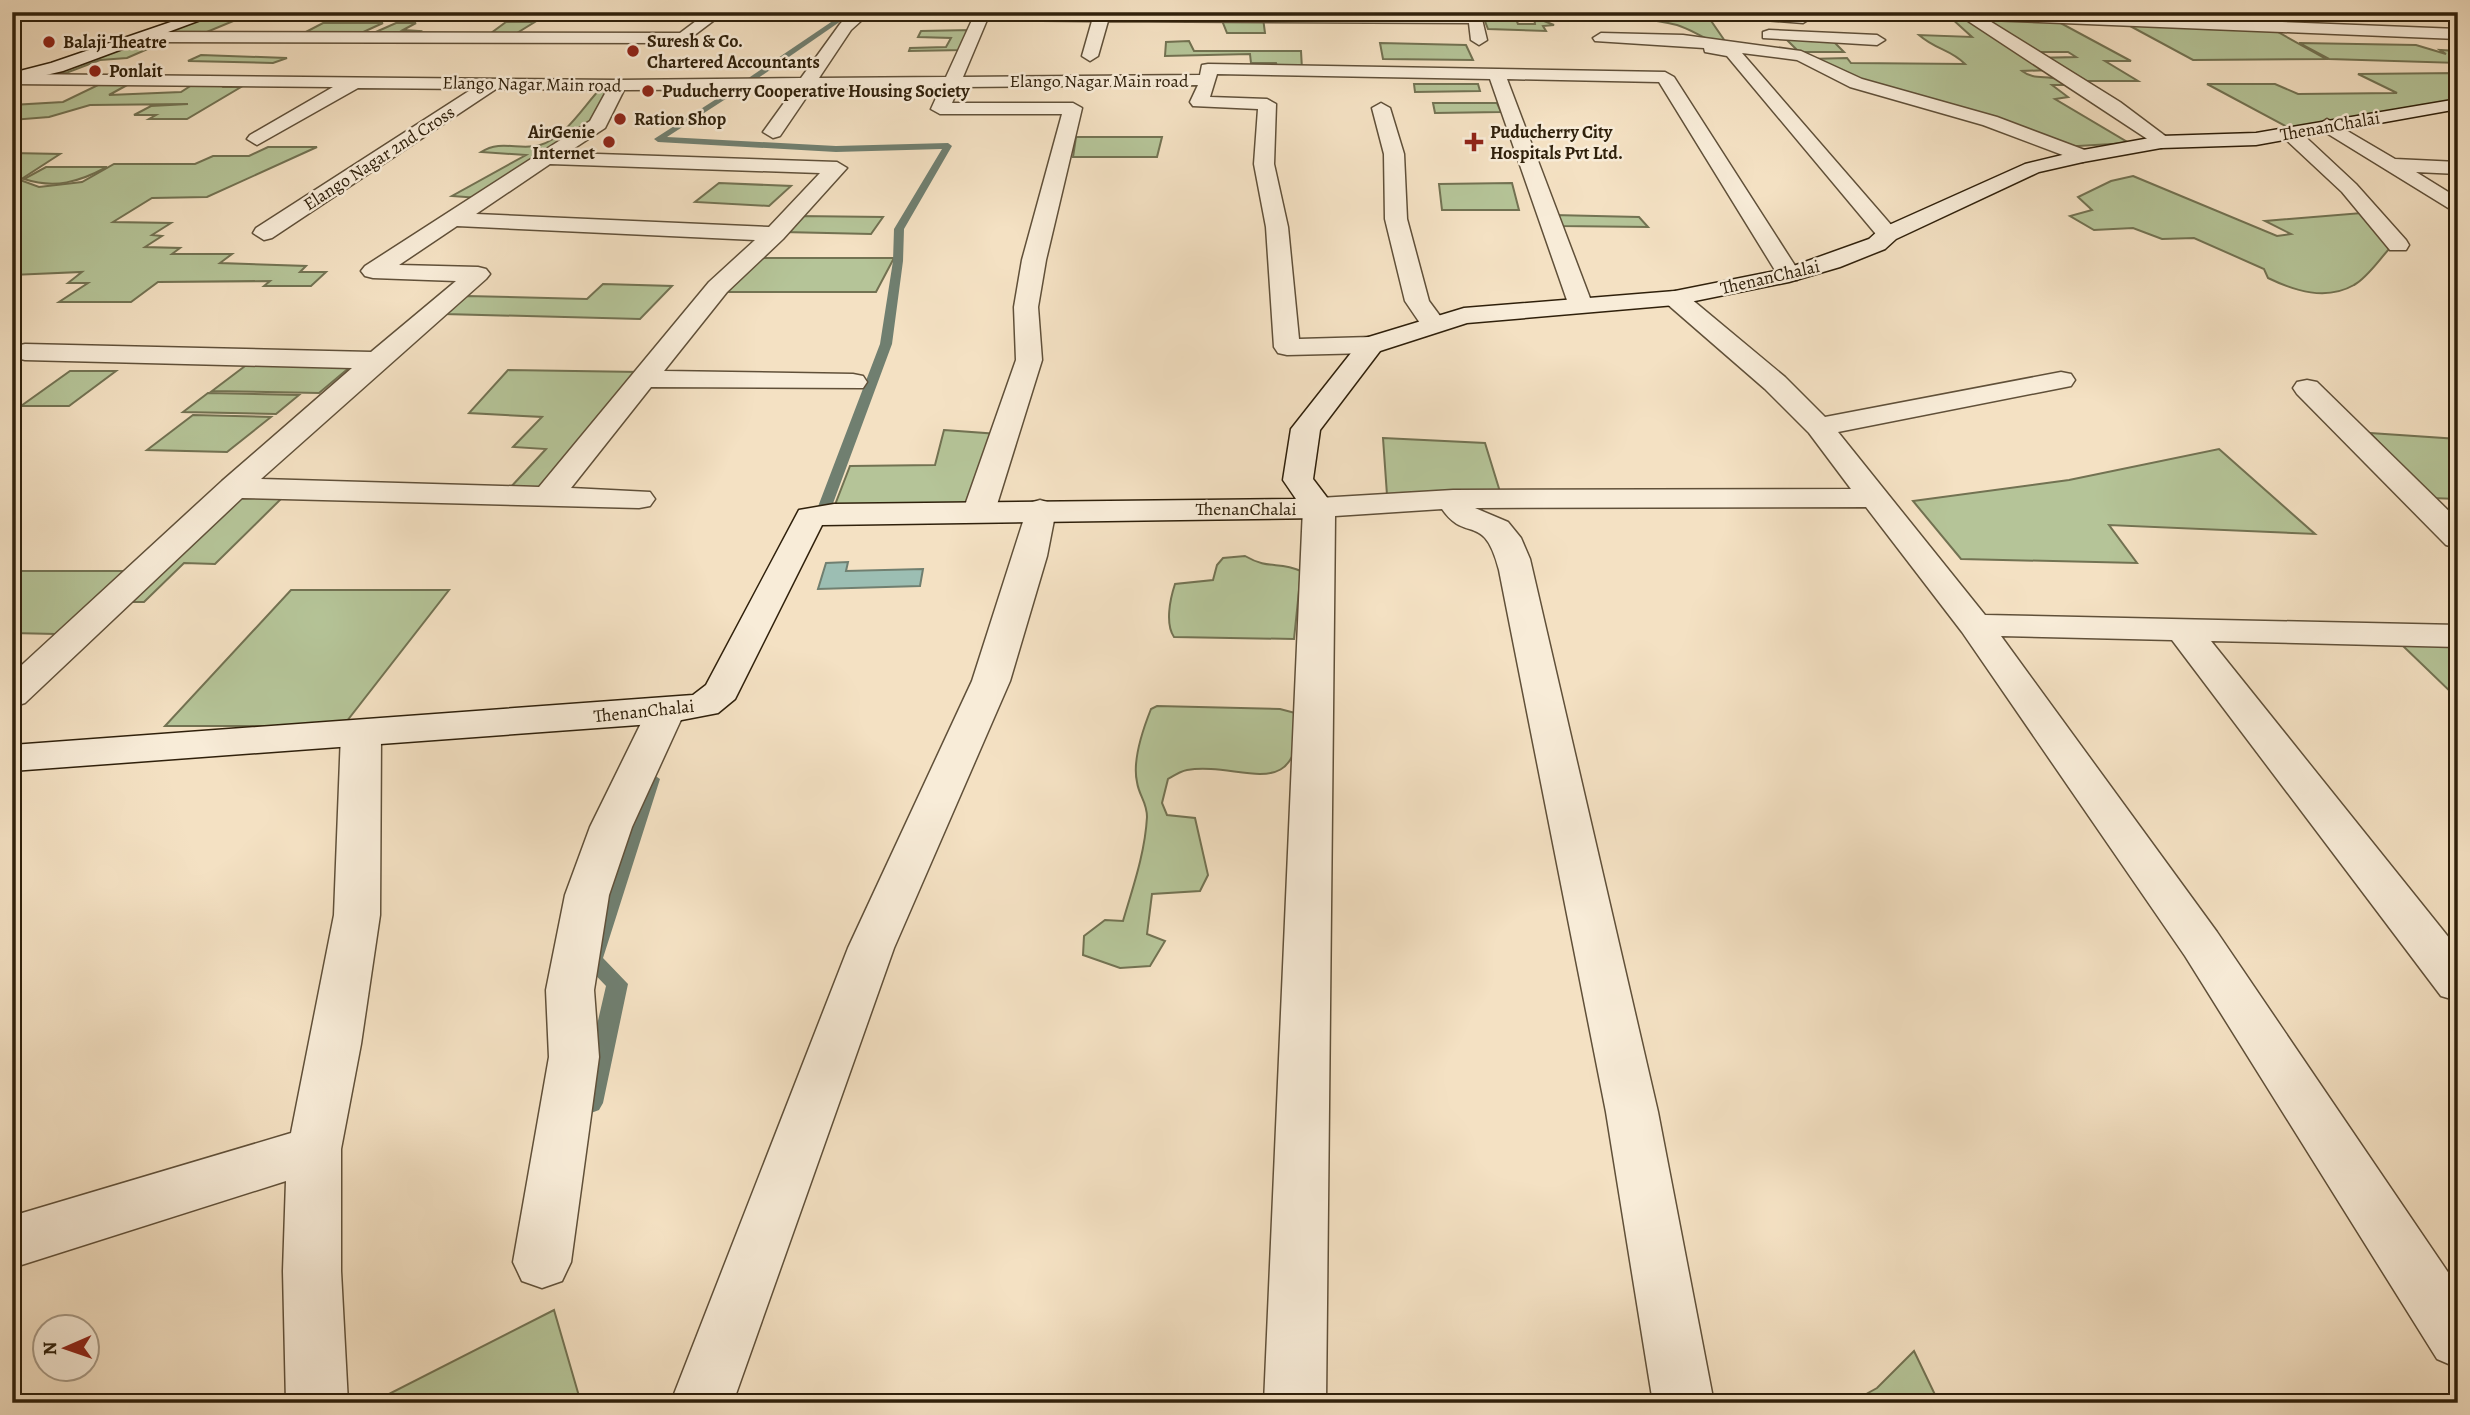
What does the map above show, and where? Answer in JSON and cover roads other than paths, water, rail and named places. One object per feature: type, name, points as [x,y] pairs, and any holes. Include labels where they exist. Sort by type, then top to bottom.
[{"type":"street","points":[[16,14],[179,12]]},
{"type":"street","points":[[12,78],[29,66],[187,12],[214,13]]},
{"type":"street","points":[[145,37],[684,38],[718,12]]},
{"type":"street","points":[[1712,12],[1821,19]]},
{"type":"street","points":[[1911,12],[2458,34]]},
{"type":"street","points":[[12,78],[57,67],[214,13]]},
{"type":"street","points":[[773,132],[845,27],[859,14],[1476,18],[1479,40]]},
{"type":"street","points":[[979,511],[1029,360],[1026,307],[1034,260],[1073,108],[937,119],[982,14]]},
{"type":"street","points":[[1970,15],[2114,106],[2161,142]]},
{"type":"street","points":[[1090,56],[1101,17]]},
{"type":"street","points":[[262,83],[402,18]]},
{"type":"street","points":[[514,37],[545,18]]},
{"type":"street","points":[[1718,33],[1877,40],[1861,21]]},
{"type":"street","points":[[1888,234],[1731,52],[1610,40],[1683,40],[1801,56],[1856,83],[1990,121],[2083,156]]},
{"type":"street","points":[[1209,75],[1199,102],[1267,104],[1264,164],[1277,227],[1287,346],[1371,345]]},
{"type":"street","name":"Elango Nagar Main road","points":[[12,78],[262,83],[618,85],[953,82],[1209,75],[1665,77],[1788,275]]},
{"type":"street","points":[[1497,75],[1581,306]]},
{"type":"street","points":[[257,139],[354,83]]},
{"type":"street","name":"Elango Nagar 2nd Cross","points":[[264,233],[494,83]]},
{"type":"street","points":[[12,695],[233,488],[375,360],[478,274],[373,271],[598,124],[618,85]]},
{"type":"street","name":"ThenanChalai","points":[[1319,508],[1298,480],[1306,429],[1371,345],[1464,316],[1675,298],[1788,275],[1832,262],[1877,244],[1888,234],[2032,168],[2083,156],[2161,142],[2256,138],[2458,104]]},
{"type":"street","points":[[1381,108],[1394,154],[1396,219],[1417,301],[1433,324]]},
{"type":"street","points":[[2327,125],[2458,208]]},
{"type":"street","points":[[2290,133],[2349,188],[2398,244]]},
{"type":"street","points":[[547,497],[718,287],[775,234],[837,169],[549,158]]},
{"type":"street","points":[[2385,164],[2458,169]]},
{"type":"street","points":[[451,219],[775,234]]},
{"type":"street","points":[[1675,298],[1775,383],[1819,427],[1975,625],[2201,944],[2458,1339]]},
{"type":"street","points":[[25,352],[375,360]]},
{"type":"street","points":[[643,379],[853,382]]},
{"type":"street","points":[[1819,427],[2061,380]]},
{"type":"street","points":[[2307,388],[2458,538]]},
{"type":"street","points":[[233,488],[639,499]]},
{"type":"street","points":[[1295,1403],[1319,508],[1454,499],[1875,498]]},
{"type":"street","points":[[1454,499],[1457,509],[1470,521],[1488,523],[1500,531],[1516,570],[1632,1112],[1682,1398]]},
{"type":"street","name":"ThenanChalai","points":[[12,758],[666,711],[704,705],[722,691],[810,517],[979,511],[1319,508]]},
{"type":"street","points":[[705,1394],[871,948],[991,681],[1030,556],[1040,510]]},
{"type":"street","points":[[1975,625],[2458,636]]},
{"type":"street","points":[[2182,629],[2458,983]]},
{"type":"street","points":[[542,1262],[574,1057],[570,990],[587,895],[611,827],[666,711]]},
{"type":"street","points":[[317,1403],[312,1271],[314,1149],[336,1044],[357,915],[361,734]]},
{"type":"street","points":[[12,1242],[314,1149]]},
{"type":"water","points":[[848,562],[846,571],[923,569],[920,586],[818,589],[826,563]]},
{"type":"waterway","points":[[751,79],[851,12]]},
{"type":"waterway","points":[[735,89],[658,139],[836,149],[948,146],[899,229],[898,261],[886,344],[818,525]]},
{"type":"waterway","points":[[591,1103],[617,984],[592,960],[651,779]]},
{"type":"place","name":"Balaji Theatre","points":[[49,42]]},
{"type":"place","name":"Suresh & Co. Chartered Accountants","points":[[633,51]]},
{"type":"place","name":"Ponlait","points":[[95,71]]},
{"type":"place","name":"Puducherry Cooperative Housing Society","points":[[648,91]]},
{"type":"place","name":"Ration Shop","points":[[620,119]]},
{"type":"place","name":"AirGenie Internet","points":[[609,142]]},
{"type":"place","name":"Puducherry City Hospitals Pvt Ltd.","points":[[1474,142]]}]
